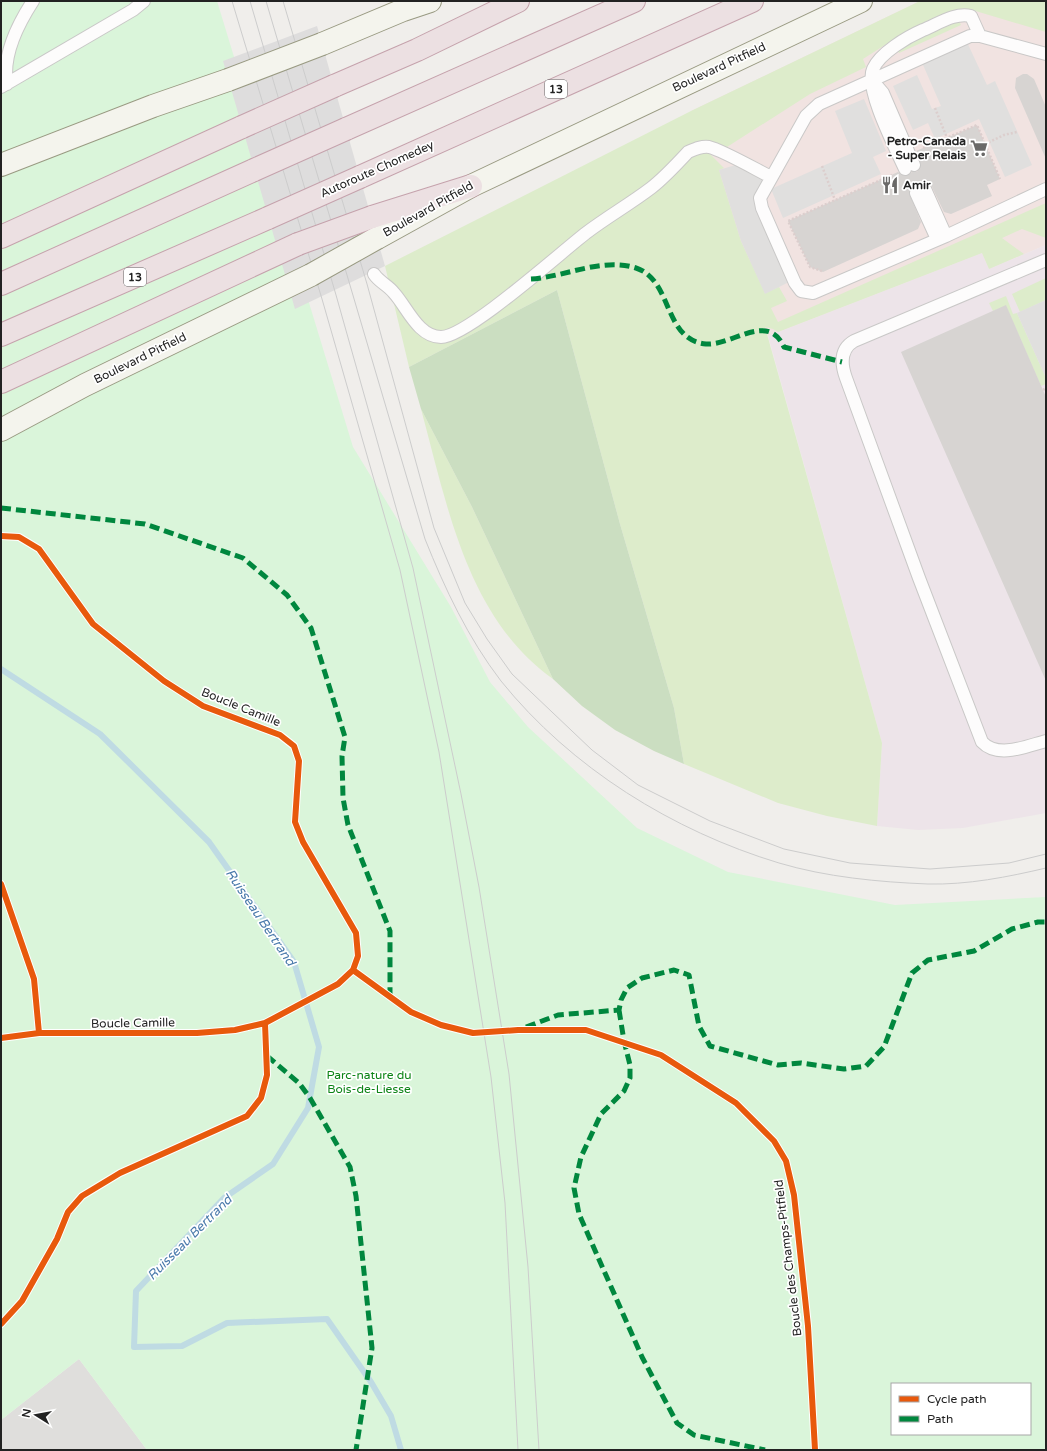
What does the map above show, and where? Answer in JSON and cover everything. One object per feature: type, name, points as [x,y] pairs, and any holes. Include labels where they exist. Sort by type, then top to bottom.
[{"type":"highway","points":[[1,237],[242,127],[417,50],[518,1]]},
{"type":"highway","points":[[1,284],[634,1]]},
{"type":"highway","name":"Autoroute Chomedey","points":[[1,335],[268,218],[752,1]]},
{"type":"highway","points":[[1,382],[279,253],[374,227],[471,186]]},
{"type":"main road","points":[[1,165],[153,106],[228,80],[322,44],[403,10],[430,1]]},
{"type":"main road","name":"Boulevard Pitfield","points":[[471,186],[861,1]]},
{"type":"main road","name":"Boulevard Pitfield","points":[[1,430],[85,385],[288,286],[374,227]]},
{"type":"lane","points":[[4,86],[5,71],[13,40],[23,16],[33,1]]},
{"type":"lane","points":[[4,86],[138,7],[144,1]]},
{"type":"lane","points":[[871,80],[873,69],[893,48],[911,35],[956,16],[971,16],[980,36]]},
{"type":"lane","points":[[1046,54],[980,36],[970,36],[819,104],[810,112],[771,177],[762,193],[760,203],[791,277],[798,288],[804,292],[813,293],[941,238],[1046,189]]},
{"type":"lane","points":[[871,80],[883,93],[905,169]]},
{"type":"lane","points":[[374,274],[380,282],[394,293],[413,319],[424,330],[435,336],[448,336],[461,330],[514,291],[585,234],[649,190],[688,152],[694,149],[701,147],[712,148],[771,177]]},
{"type":"lane","points":[[921,191],[941,238]]},
{"type":"lane","points":[[1046,260],[854,341],[845,348],[842,362],[846,378],[918,578],[982,742],[990,749],[1003,751],[1046,741]]},
{"type":"path","points":[[935,108],[947,138]]},
{"type":"path","points":[[917,151],[977,125],[1000,179]]},
{"type":"path","points":[[985,144],[1004,135],[1018,132]]},
{"type":"path","points":[[822,166],[835,200]]},
{"type":"path","points":[[829,269],[823,272],[810,267],[788,221],[905,169]]},
{"type":"shaded area","points":[[920,1],[1046,1],[1046,245],[989,269],[982,253],[768,336],[691,111]]},
{"type":"shaded area","points":[[965,38],[987,85],[995,81],[1032,165],[1005,177],[979,119],[935,139],[928,123],[913,130],[893,86],[917,75],[932,109],[941,106],[920,58]]},
{"type":"shaded area","points":[[864,99],[886,151],[873,157],[881,174],[783,218],[771,189],[852,153],[835,111]]},
{"type":"shaded area","points":[[742,163],[771,177],[762,193],[793,280],[765,294],[741,241],[719,170]]},
{"type":"shaded area","points":[[1046,245],[1046,813],[963,828],[918,830],[877,826],[882,743],[768,336],[982,253],[989,269]]},
{"type":"shaded area","points":[[1046,300],[1046,378],[1017,313]]},
{"type":"shaded area","points":[[79,1359],[147,1450],[1,1450],[1,1420]]},
{"type":"green space","name":"Parc-nature du Bois-de-Liesse","points":[[1,1],[217,1],[353,447],[451,607],[490,682],[528,727],[637,828],[728,872],[895,905],[1046,897],[1046,1450],[147,1450],[79,1359],[1,1420]]},
{"type":"green space","points":[[920,1],[1046,1],[1046,32],[969,9],[959,9],[946,12],[916,27],[863,59],[866,67],[810,94],[727,147],[714,142],[701,141],[709,153],[724,168],[719,170],[741,241],[765,293],[779,287],[787,301],[771,308],[778,322],[1046,203],[1046,238],[1022,229],[1002,238],[1024,254],[989,269],[982,253],[778,332],[765,327],[882,743],[877,826],[827,816],[778,803],[684,764],[674,708],[620,524],[557,290],[409,367],[385,266],[691,111]]},
{"type":"green space","points":[[959,21],[961,25],[899,53],[898,51],[914,41]]},
{"type":"green space","points":[[1046,278],[1046,300],[1020,312],[1012,294]]},
{"type":"green space","points":[[557,290],[620,524],[674,708],[684,764],[654,751],[615,730],[582,706],[553,679],[472,507],[421,409],[409,367]]},
{"type":"green space","points":[[1006,296],[1013,314],[1017,313],[1046,378],[1046,384],[1041,386],[1006,306],[993,311],[989,303]]},
{"type":"green space","points":[[421,409],[472,507],[553,679],[524,654],[500,625],[480,592],[464,557],[452,521],[440,483]]},
{"type":"pier","points":[[317,26],[385,266],[295,309],[223,61]]},
{"type":"building","points":[[1023,74],[1027,74],[1034,79],[1046,107],[1046,159],[1015,88],[1016,78]]},
{"type":"building","points":[[977,125],[1000,179],[987,185],[992,196],[951,214],[944,212],[930,183],[922,182],[918,186],[913,186],[909,193],[921,222],[918,229],[823,272],[810,267],[788,221],[898,172],[905,176],[912,172],[917,172],[921,165],[916,151]]},
{"type":"building","points":[[1006,305],[1046,397],[1046,681],[901,352]]},
{"type":"waterway","name":"Ruisseau Bertrand","points":[[1,669],[100,734],[209,842],[294,962],[319,1047],[308,1108],[273,1164],[224,1198],[136,1291],[134,1347],[182,1346],[227,1323],[327,1319],[371,1382],[391,1416],[401,1450]]},
{"type":"tram line","points":[[232,1],[322,299],[400,570],[439,752],[491,1077],[505,1203],[518,1450]]},
{"type":"tram line","points":[[250,1],[336,295],[413,568],[461,794],[479,887],[509,1074],[528,1267],[539,1450]]},
{"type":"tram line","points":[[266,1],[425,539],[458,613],[478,648],[501,681],[559,742],[626,793],[663,814],[739,850],[779,863],[815,872],[890,882],[928,884],[958,883],[987,880],[1046,868]]},
{"type":"tram line","points":[[283,1],[367,284],[434,528],[465,603],[487,639],[512,674],[592,750],[638,785],[710,821],[784,849],[850,863],[930,869],[1009,863],[1046,854]]},
{"type":"marked path","points":[[531,279],[544,278],[597,266],[623,265],[636,268],[648,275],[656,284],[682,332],[692,340],[706,344],[716,343],[749,333],[759,331],[769,332],[777,337],[784,347],[842,362]]},
{"type":"marked path","points":[[1,508],[145,524],[243,558],[287,595],[311,628],[345,737],[342,756],[343,798],[348,825],[390,931],[390,997]]},
{"type":"marked path","points":[[526,1027],[558,1015],[619,1010],[621,1000],[627,988],[642,978],[674,970],[689,975],[699,1026],[710,1046],[778,1065],[801,1063],[844,1069],[866,1066],[884,1047],[912,973],[928,960],[974,951],[1012,929],[1038,922],[1046,922]]},
{"type":"marked path","points":[[619,1010],[630,1065],[630,1078],[624,1091],[601,1114],[581,1157],[574,1188],[579,1214],[642,1357],[677,1423],[694,1435],[765,1450]]},
{"type":"marked path","points":[[267,1056],[299,1083],[310,1098],[350,1167],[356,1196],[372,1348],[356,1450]]},
{"type":"cycle path","name":"Boucle Camille","points":[[1,536],[19,537],[39,549],[93,624],[164,681],[203,706],[280,735],[294,746],[299,761],[295,822],[303,842],[356,933],[358,956],[353,970],[338,984],[265,1023],[235,1030],[197,1033],[39,1033],[1,1038]]},
{"type":"cycle path","points":[[1,884],[34,979],[39,1033]]},
{"type":"cycle path","name":"Boucle des Champs-Pitfield","points":[[353,970],[411,1012],[441,1025],[473,1033],[518,1030],[586,1030],[661,1055],[736,1103],[774,1141],[786,1161],[794,1195],[808,1326],[815,1450]]},
{"type":"cycle path","points":[[1,1324],[22,1301],[57,1239],[68,1212],[82,1196],[120,1173],[247,1116],[261,1098],[267,1075],[265,1023]]},
{"type":"place","name":"Petro-Canada - Super Relais","points":[[979,148]]},
{"type":"place","name":"Amir","points":[[890,185]]}]
